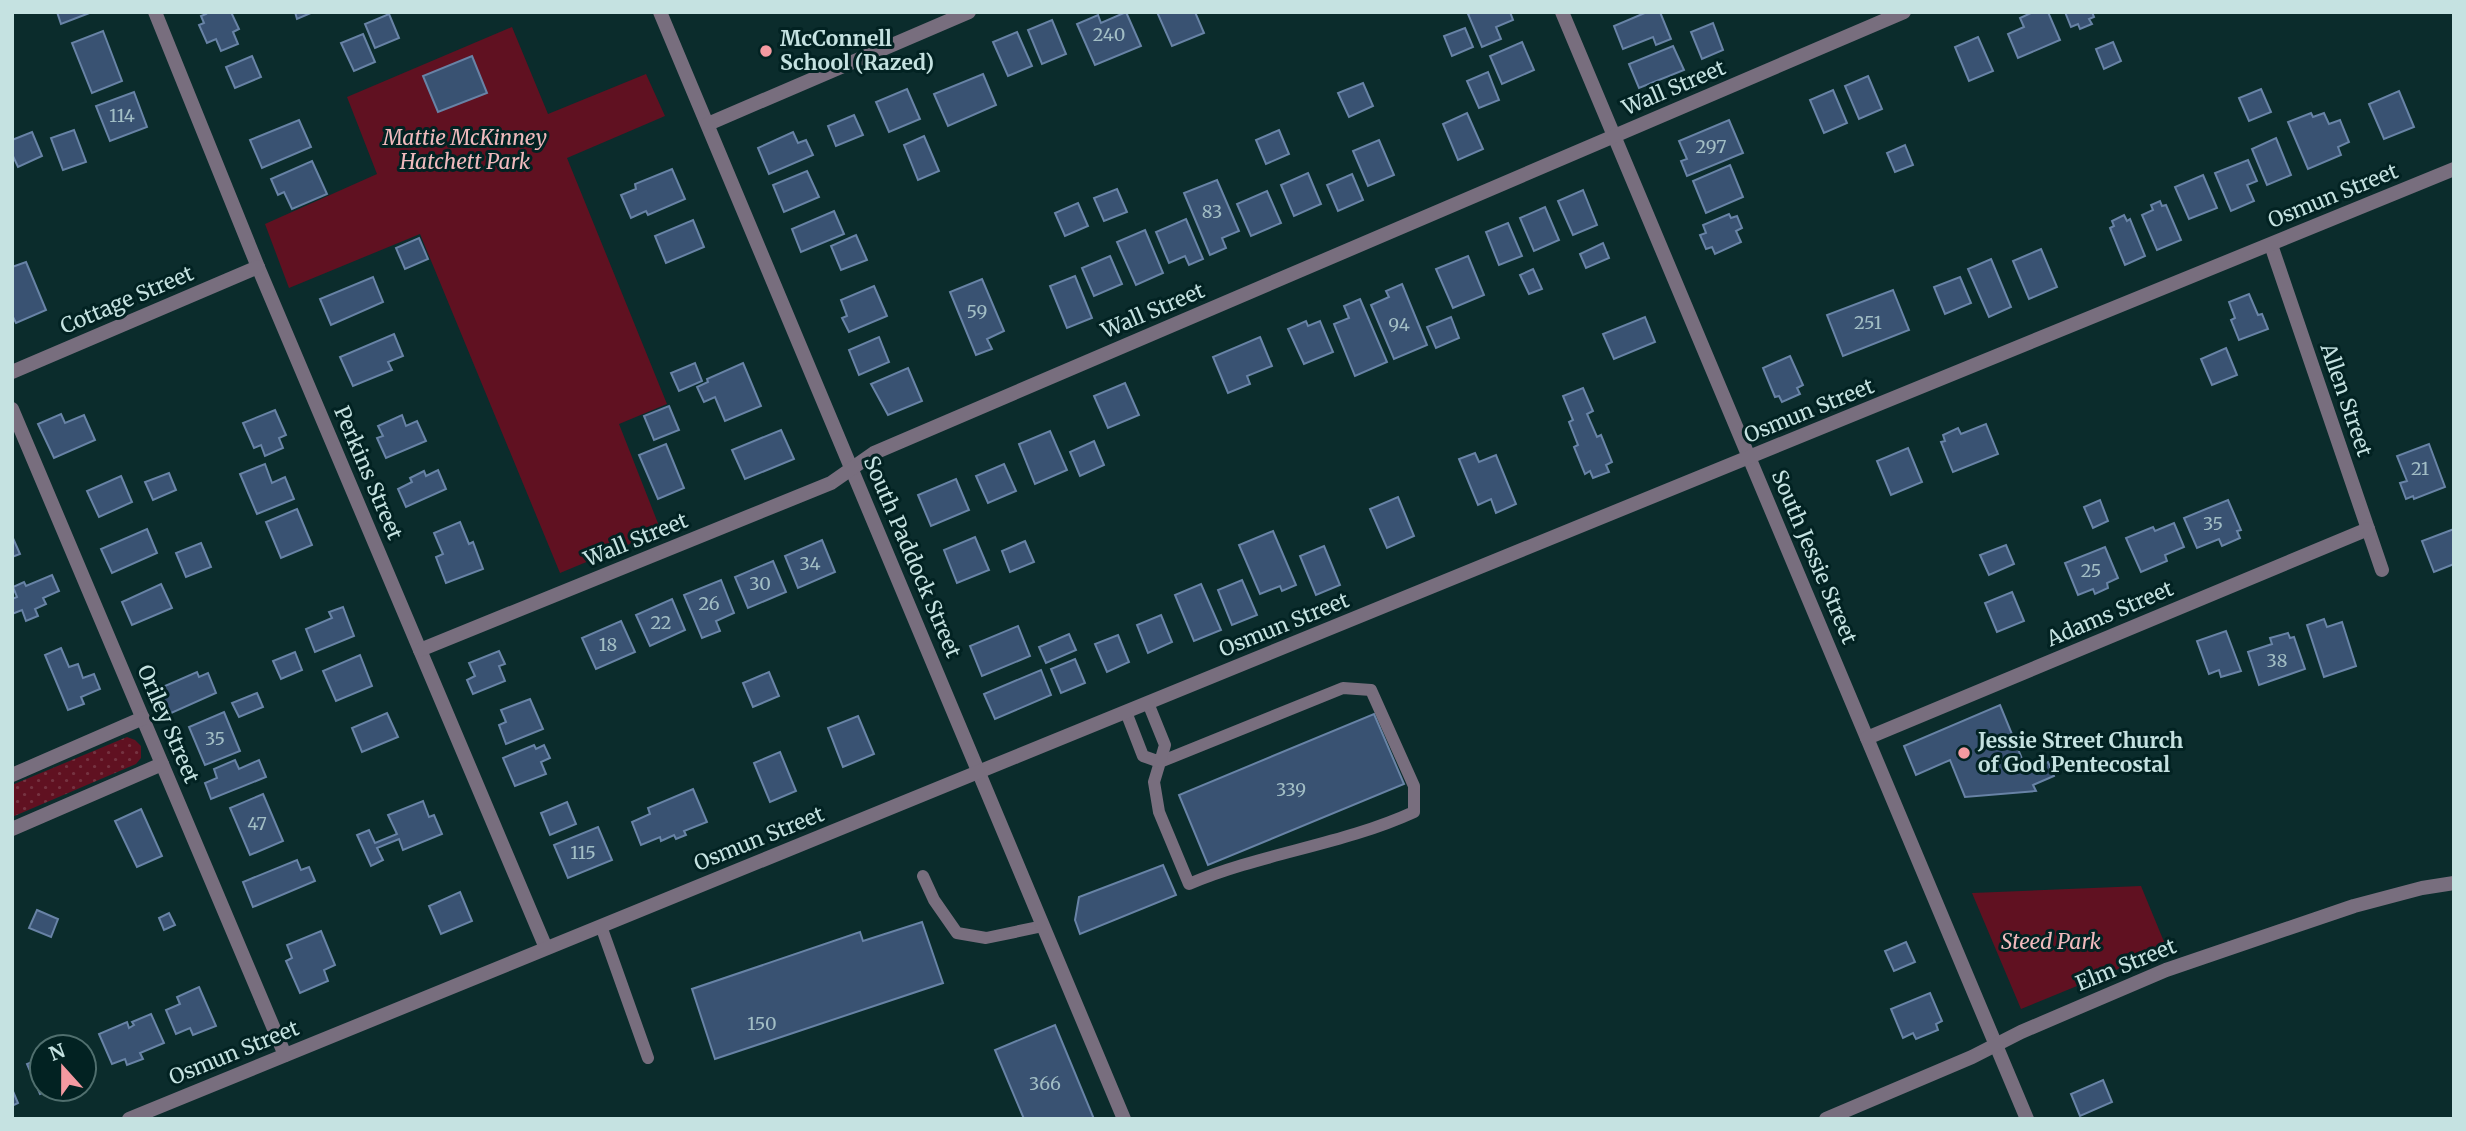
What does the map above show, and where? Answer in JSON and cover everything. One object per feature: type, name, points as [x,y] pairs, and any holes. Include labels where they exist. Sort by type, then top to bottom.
[{"type":"street","name":"Perkins Street","points":[[155,12],[258,267],[546,948]]},
{"type":"street","name":"South Paddock Street","points":[[660,12],[1124,1119]]},
{"type":"street","points":[[708,124],[969,12]]},
{"type":"street","name":"South Jessie Street","points":[[1562,12],[2027,1119]]},
{"type":"street","name":"Wall Street","points":[[420,650],[831,483],[874,453],[1902,13]]},
{"type":"street","name":"Osmun Street","points":[[129,1119],[2454,169]]},
{"type":"street","name":"Allen Street","points":[[2271,244],[2382,570]]},
{"type":"street","name":"Cottage Street","points":[[12,372],[258,267]]},
{"type":"street","name":"Oriley Street","points":[[12,409],[285,1055]]},
{"type":"street","name":"Adams Street","points":[[1867,738],[2368,529]]},
{"type":"street","points":[[12,775],[143,718]]},
{"type":"street","points":[[12,829],[162,764]]},
{"type":"street","name":"Elm Street","points":[[1826,1119],[2021,1032],[2189,962],[2354,906],[2422,888],[2454,883]]},
{"type":"lane","points":[[1126,712],[1143,756],[1160,762],[1343,688],[1371,690],[1414,786],[1415,812],[1386,825],[1220,870],[1189,884],[1159,812],[1154,782],[1160,762],[1166,745],[1148,703]]},
{"type":"lane","points":[[923,876],[934,900],[957,933],[986,938],[1043,926]]},
{"type":"lane","points":[[601,926],[648,1058]]},
{"type":"green space","name":"Mattie McKinney Hatchett Park","points":[[512,27],[548,114],[646,74],[665,116],[567,158],[667,404],[619,424],[661,531],[560,573],[420,234],[289,288],[265,224],[377,174],[347,97]]},
{"type":"green space","points":[[127,737],[141,746],[141,758],[136,764],[12,817],[12,785]]},
{"type":"green space","name":"Steed Park","points":[[2141,886],[2167,949],[2021,1009],[1972,893]]},
{"type":"building","points":[[57,12],[92,12],[61,24]]},
{"type":"building","points":[[205,12],[231,12],[239,29],[233,32],[238,44],[221,51],[216,39],[207,43],[199,25],[204,23],[201,16],[206,14]]},
{"type":"building","points":[[295,12],[313,12],[297,19]]},
{"type":"building","points":[[1126,12],[1141,46],[1095,65],[1077,24],[1098,15],[1101,23]]},
{"type":"building","points":[[1157,12],[1195,12],[1204,33],[1172,46]]},
{"type":"building","points":[[1510,12],[1513,20],[1496,27],[1501,39],[1482,47],[1468,14]]},
{"type":"building","points":[[1647,12],[1660,12],[1671,39],[1656,45],[1653,37],[1623,49],[1614,26]]},
{"type":"building","points":[[2033,12],[2048,12],[2060,40],[2018,58],[2008,34],[2024,27],[2020,18]]},
{"type":"building","points":[[2065,12],[2092,12],[2094,17],[2089,19],[2092,24],[2080,29],[2078,24],[2071,27]]},
{"type":"building","points":[[389,14],[399,38],[375,48],[365,24]]},
{"type":"building","points":[[1052,20],[1066,54],[1042,64],[1028,30]]},
{"type":"building","points":[[1713,23],[1723,50],[1702,59],[1691,32]]},
{"type":"building","points":[[1465,28],[1473,47],[1452,56],[1444,36]]},
{"type":"building","points":[[103,31],[122,81],[92,93],[72,43]]},
{"type":"building","points":[[1017,32],[1032,66],[1008,76],[993,42]]},
{"type":"building","points":[[363,34],[375,62],[354,71],[341,43]]},
{"type":"building","points":[[1978,37],[1993,71],[1969,81],[1955,47]]},
{"type":"building","points":[[1522,42],[1534,70],[1502,84],[1490,56]]},
{"type":"building","points":[[2113,42],[2121,61],[2104,69],[2096,49]]},
{"type":"building","points":[[1673,46],[1684,70],[1639,88],[1629,64]]},
{"type":"building","points":[[252,56],[261,77],[235,88],[226,67]]},
{"type":"building","points":[[472,56],[487,93],[438,112],[423,76]]},
{"type":"building","points":[[1488,72],[1499,100],[1479,108],[1467,81]]},
{"type":"building","points":[[983,74],[996,105],[948,126],[934,94]]},
{"type":"building","points":[[1868,76],[1882,109],[1859,119],[1845,86]]},
{"type":"building","points":[[1363,83],[1373,106],[1349,117],[1338,93]]},
{"type":"building","points":[[907,89],[920,119],[889,132],[876,102]]},
{"type":"building","points":[[2261,89],[2271,112],[2249,121],[2239,98]]},
{"type":"building","points":[[1833,90],[1847,123],[1824,133],[1810,100]]},
{"type":"building","points":[[2399,91],[2414,127],[2384,139],[2369,104]]},
{"type":"building","points":[[134,92],[147,127],[110,141],[96,106]]},
{"type":"building","points":[[1467,113],[1483,149],[1458,160],[1443,124]]},
{"type":"building","points":[[2311,113],[2313,117],[2324,113],[2329,124],[2340,120],[2349,142],[2338,147],[2341,155],[2308,169],[2288,122]]},
{"type":"building","points":[[854,115],[863,135],[836,146],[828,126]]},
{"type":"building","points":[[299,120],[311,147],[262,168],[250,140]]},
{"type":"building","points":[[1729,120],[1743,153],[1687,176],[1681,161],[1687,159],[1679,141]]},
{"type":"building","points":[[74,130],[86,162],[63,170],[51,138]]},
{"type":"building","points":[[1279,130],[1289,154],[1266,164],[1256,140]]},
{"type":"building","points":[[32,132],[42,156],[18,167],[12,154],[12,140]]},
{"type":"building","points":[[793,132],[798,143],[806,140],[813,155],[769,174],[758,148]]},
{"type":"building","points":[[924,136],[939,171],[918,180],[904,145]]},
{"type":"building","points":[[2276,138],[2291,175],[2267,185],[2252,149]]},
{"type":"building","points":[[1379,140],[1394,175],[1368,186],[1353,151]]},
{"type":"building","points":[[1905,145],[1913,165],[1895,172],[1887,153]]},
{"type":"building","points":[[2248,160],[2257,181],[2247,185],[2254,201],[2231,211],[2215,173]]},
{"type":"building","points":[[312,161],[327,194],[292,209],[284,192],[278,195],[271,179]]},
{"type":"building","points":[[1730,165],[1743,197],[1706,213],[1693,181]]},
{"type":"building","points":[[672,169],[685,199],[648,215],[646,211],[631,218],[621,195],[636,189],[635,184]]},
{"type":"building","points":[[807,171],[819,197],[784,212],[773,185]]},
{"type":"building","points":[[1308,173],[1321,204],[1294,216],[1281,185]]},
{"type":"building","points":[[1352,174],[1363,200],[1338,211],[1327,185]]},
{"type":"building","points":[[2203,175],[2217,208],[2189,219],[2175,187]]},
{"type":"building","points":[[1217,180],[1239,231],[1222,238],[1226,248],[1210,255],[1184,193]]},
{"type":"building","points":[[1117,189],[1127,212],[1104,221],[1094,198]]},
{"type":"building","points":[[1583,190],[1597,225],[1573,235],[1558,201]]},
{"type":"building","points":[[1267,191],[1281,223],[1251,236],[1237,204]]},
{"type":"building","points":[[2160,201],[2162,206],[2166,205],[2181,240],[2157,250],[2142,215],[2153,210],[2151,205]]},
{"type":"building","points":[[1078,203],[1088,226],[1065,236],[1055,213]]},
{"type":"building","points":[[1545,207],[1559,240],[1534,251],[1520,218]]},
{"type":"building","points":[[834,211],[844,234],[801,252],[792,229]]},
{"type":"building","points":[[1729,214],[1731,218],[1737,216],[1742,228],[1736,231],[1741,242],[1715,254],[1712,247],[1706,249],[1700,235],[1706,233],[1703,225]]},
{"type":"building","points":[[2124,215],[2127,221],[2130,219],[2145,256],[2125,265],[2110,228],[2114,226],[2112,221]]},
{"type":"building","points":[[1186,219],[1203,259],[1189,265],[1185,256],[1169,263],[1156,232]]},
{"type":"building","points":[[693,220],[704,247],[666,263],[655,236]]},
{"type":"building","points":[[1508,223],[1522,256],[1499,265],[1486,232]]},
{"type":"building","points":[[1145,230],[1163,273],[1136,285],[1117,242]]},
{"type":"building","points":[[856,235],[867,260],[841,270],[831,246]]},
{"type":"building","points":[[419,238],[428,259],[405,269],[396,248]]},
{"type":"building","points":[[1603,243],[1609,258],[1586,268],[1580,254]]},
{"type":"building","points":[[2041,249],[2057,287],[2029,299],[2013,261]]},
{"type":"building","points":[[1110,256],[1122,284],[1094,296],[1082,268]]},
{"type":"building","points":[[1468,256],[1484,295],[1453,308],[1436,269]]},
{"type":"building","points":[[1991,259],[2011,307],[1989,317],[1968,269]]},
{"type":"building","points":[[26,262],[46,310],[16,323],[12,315],[12,267]]},
{"type":"building","points":[[1533,269],[1542,289],[1529,294],[1520,275]]},
{"type":"building","points":[[1075,276],[1092,318],[1067,328],[1050,286]]},
{"type":"building","points":[[373,277],[383,302],[331,325],[320,299]]},
{"type":"building","points":[[1960,277],[1971,303],[1945,314],[1934,287]]},
{"type":"building","points":[[982,279],[1004,331],[987,339],[992,349],[976,355],[950,292]]},
{"type":"building","points":[[1402,284],[1427,345],[1394,359],[1371,305],[1389,297],[1386,291]]},
{"type":"building","points":[[874,286],[887,316],[849,332],[842,318],[847,316],[841,300]]},
{"type":"building","points":[[1893,290],[1909,330],[1843,356],[1827,315]]},
{"type":"building","points":[[2249,294],[2258,315],[2262,314],[2268,329],[2239,340],[2231,320],[2235,318],[2229,302]]},
{"type":"building","points":[[1360,299],[1387,362],[1355,376],[1334,324],[1349,318],[1344,306]]},
{"type":"building","points":[[1451,317],[1459,338],[1436,348],[1427,327]]},
{"type":"building","points":[[1645,317],[1655,342],[1614,359],[1603,334]]},
{"type":"building","points":[[1306,321],[1308,326],[1320,321],[1333,352],[1304,364],[1288,329]]},
{"type":"building","points":[[394,334],[403,356],[388,362],[392,370],[353,386],[340,357]]},
{"type":"building","points":[[879,337],[889,362],[859,375],[849,350]]},
{"type":"building","points":[[1260,337],[1272,366],[1247,376],[1250,384],[1228,393],[1213,357]]},
{"type":"building","points":[[2226,348],[2237,375],[2212,385],[2201,359]]},
{"type":"building","points":[[1790,356],[1803,385],[1797,388],[1800,394],[1782,402],[1779,396],[1775,397],[1763,368]]},
{"type":"building","points":[[695,363],[702,381],[679,391],[671,373]]},
{"type":"building","points":[[743,363],[761,406],[725,421],[715,397],[704,402],[697,387],[708,382],[707,379]]},
{"type":"building","points":[[908,368],[922,401],[888,415],[871,384]]},
{"type":"building","points":[[1125,383],[1139,415],[1108,428],[1094,396]]},
{"type":"building","points":[[1583,388],[1593,411],[1587,414],[1597,437],[1601,435],[1612,462],[1606,465],[1609,472],[1593,478],[1590,471],[1585,474],[1574,447],[1578,445],[1569,422],[1573,420],[1563,396]]},
{"type":"building","points":[[669,406],[679,430],[654,440],[644,416]]},
{"type":"building","points":[[275,410],[286,435],[279,438],[283,448],[265,456],[261,445],[254,448],[243,423]]},
{"type":"building","points":[[61,414],[65,423],[84,415],[95,440],[54,458],[38,424]]},
{"type":"building","points":[[402,415],[406,426],[417,421],[426,441],[386,458],[377,438],[383,436],[378,426]]},
{"type":"building","points":[[1986,424],[1998,454],[1953,472],[1941,442],[1945,441],[1943,435],[1958,428],[1961,434]]},
{"type":"building","points":[[781,430],[794,459],[745,479],[732,450]]},
{"type":"building","points":[[1050,431],[1067,470],[1035,484],[1019,444]]},
{"type":"building","points":[[1094,441],[1104,465],[1080,476],[1070,452]]},
{"type":"building","points":[[666,444],[684,488],[658,499],[639,455]]},
{"type":"building","points":[[2429,444],[2445,487],[2414,499],[2413,496],[2406,499],[2400,483],[2407,481],[2397,456]]},
{"type":"building","points":[[1908,448],[1922,482],[1891,495],[1877,461]]},
{"type":"building","points":[[1475,453],[1479,462],[1496,455],[1516,504],[1496,513],[1491,499],[1478,505],[1459,459]]},
{"type":"building","points":[[265,464],[272,483],[285,477],[294,499],[257,514],[240,474]]},
{"type":"building","points":[[1004,464],[1016,491],[988,503],[976,476]]},
{"type":"building","points":[[438,470],[446,489],[406,507],[398,489],[412,482],[410,478],[424,471],[426,476]]},
{"type":"building","points":[[169,473],[176,490],[153,500],[145,482]]},
{"type":"building","points":[[121,476],[132,502],[99,517],[87,491]]},
{"type":"building","points":[[956,479],[969,510],[931,526],[918,495]]},
{"type":"building","points":[[1398,497],[1414,536],[1387,548],[1370,509]]},
{"type":"building","points":[[2100,500],[2108,521],[2093,528],[2084,507]]},
{"type":"building","points":[[2228,500],[2241,530],[2237,531],[2240,538],[2222,546],[2219,539],[2197,548],[2184,518]]},
{"type":"building","points":[[297,509],[312,545],[281,558],[266,522]]},
{"type":"building","points":[[460,522],[469,544],[473,542],[483,569],[446,583],[436,557],[443,554],[434,533]]},
{"type":"building","points":[[2174,523],[2184,547],[2165,555],[2167,561],[2141,572],[2126,538],[2153,527],[2155,531]]},
{"type":"building","points":[[147,529],[157,553],[112,573],[101,549]]},
{"type":"building","points":[[2454,529],[2454,564],[2434,572],[2422,541]]},
{"type":"building","points":[[1273,531],[1296,585],[1282,591],[1280,586],[1260,594],[1239,545]]},
{"type":"building","points":[[12,536],[20,554],[12,557]]},
{"type":"building","points":[[975,537],[989,570],[957,583],[944,550]]},
{"type":"building","points":[[822,540],[835,572],[798,588],[785,556]]},
{"type":"building","points":[[1025,541],[1034,562],[1010,572],[1002,551]]},
{"type":"building","points":[[201,543],[211,567],[186,577],[176,553]]},
{"type":"building","points":[[2006,545],[2014,564],[1989,575],[1980,555]]},
{"type":"building","points":[[1324,546],[1340,585],[1316,595],[1300,556]]},
{"type":"building","points":[[2105,547],[2118,578],[2107,583],[2108,588],[2095,594],[2093,589],[2078,595],[2065,563]]},
{"type":"building","points":[[773,561],[786,592],[748,608],[735,577]]},
{"type":"building","points":[[52,575],[59,591],[43,598],[46,604],[35,609],[38,616],[26,621],[22,610],[12,614],[12,599],[17,597],[13,587],[24,582],[26,586]]},
{"type":"building","points":[[721,580],[734,613],[716,621],[720,631],[702,638],[684,595]]},
{"type":"building","points":[[1242,580],[1257,615],[1232,625],[1218,590]]},
{"type":"building","points":[[161,584],[172,608],[132,625],[122,602]]},
{"type":"building","points":[[1201,584],[1221,630],[1194,641],[1175,595]]},
{"type":"building","points":[[2012,592],[2024,621],[1997,632],[1985,603]]},
{"type":"building","points":[[672,599],[685,630],[650,646],[636,615]]},
{"type":"building","points":[[343,607],[354,636],[315,652],[306,629],[332,618],[329,612]]},
{"type":"building","points":[[1161,615],[1172,642],[1148,653],[1137,625]]},
{"type":"building","points":[[2324,619],[2327,627],[2342,622],[2356,666],[2324,677],[2307,625]]},
{"type":"building","points":[[621,621],[635,652],[596,669],[582,638]]},
{"type":"building","points":[[1018,626],[1030,656],[982,676],[970,646]]},
{"type":"building","points":[[2226,631],[2241,671],[2221,677],[2219,670],[2209,674],[2197,641]]},
{"type":"building","points":[[2288,633],[2290,638],[2294,637],[2305,669],[2259,685],[2248,652],[2272,644],[2270,638]]},
{"type":"building","points":[[1069,634],[1076,650],[1046,663],[1039,647]]},
{"type":"building","points":[[1118,635],[1129,662],[1107,672],[1095,644]]},
{"type":"building","points":[[61,648],[69,667],[78,664],[83,678],[94,674],[100,689],[81,697],[84,704],[68,710],[45,655]]},
{"type":"building","points":[[499,651],[505,664],[499,666],[505,681],[473,694],[467,680],[475,676],[469,663]]},
{"type":"building","points":[[295,652],[302,670],[281,679],[273,661]]},
{"type":"building","points":[[360,655],[372,686],[336,701],[323,671]]},
{"type":"building","points":[[1075,659],[1085,683],[1061,693],[1051,669]]},
{"type":"building","points":[[1041,670],[1051,695],[995,719],[984,694]]},
{"type":"building","points":[[197,672],[199,677],[208,673],[216,693],[169,714],[158,689]]},
{"type":"building","points":[[769,672],[779,696],[753,707],[743,683]]},
{"type":"building","points":[[257,693],[263,707],[239,717],[232,703]]},
{"type":"building","points":[[530,699],[543,729],[506,744],[499,725],[506,722],[501,710]]},
{"type":"building","name":"Jessie Street Church of God Pentecostal","points":[[2000,705],[2027,771],[2048,762],[2054,776],[2033,785],[2036,791],[1965,797],[1950,760],[1916,775],[1904,746]]},
{"type":"building","points":[[224,712],[240,751],[205,765],[189,727]]},
{"type":"building","points":[[387,713],[398,737],[362,752],[352,728]]},
{"type":"building","points":[[1374,714],[1404,784],[1208,865],[1179,795]]},
{"type":"building","points":[[858,716],[874,754],[843,767],[828,728]]},
{"type":"building","points":[[534,745],[536,749],[544,745],[550,758],[541,762],[546,774],[515,786],[503,758]]},
{"type":"building","points":[[780,752],[796,791],[770,802],[754,763]]},
{"type":"building","points":[[235,760],[239,769],[259,760],[266,777],[211,799],[205,783],[217,778],[214,769]]},
{"type":"building","points":[[693,789],[707,822],[684,831],[686,835],[676,839],[674,835],[661,841],[660,837],[641,845],[632,822],[650,814],[648,808]]},
{"type":"building","points":[[263,794],[283,841],[250,855],[230,808]]},
{"type":"building","points":[[423,801],[429,817],[434,815],[442,834],[403,850],[399,839],[377,848],[383,860],[371,866],[357,835],[369,830],[375,843],[397,834],[388,815]]},
{"type":"building","points":[[567,802],[576,824],[550,835],[541,813]]},
{"type":"building","points":[[141,809],[162,856],[137,867],[115,821]]},
{"type":"building","points":[[598,827],[612,860],[568,878],[554,845]]},
{"type":"building","points":[[297,860],[301,870],[309,867],[315,881],[253,907],[243,882]]},
{"type":"building","points":[[1163,865],[1176,895],[1080,934],[1075,920],[1079,897]]},
{"type":"building","points":[[460,892],[472,921],[441,934],[429,906]]},
{"type":"building","points":[[37,910],[58,919],[51,937],[29,928]]},
{"type":"building","points":[[169,913],[175,925],[164,930],[159,918]]},
{"type":"building","points":[[922,922],[943,983],[715,1059],[692,989],[860,932],[863,941]]},
{"type":"building","points":[[321,931],[335,965],[324,970],[328,981],[300,993],[286,961],[292,958],[287,945]]},
{"type":"building","points":[[1906,942],[1915,962],[1894,971],[1885,951]]},
{"type":"building","points":[[199,987],[216,1026],[193,1035],[190,1028],[176,1034],[166,1010],[180,1004],[177,997]]},
{"type":"building","points":[[1930,993],[1942,1021],[1936,1024],[1938,1030],[1916,1039],[1913,1033],[1903,1038],[1891,1009]]},
{"type":"building","points":[[151,1014],[164,1043],[140,1053],[143,1059],[127,1065],[125,1059],[112,1064],[99,1034],[127,1022],[129,1028],[134,1025],[132,1022]]},
{"type":"building","points":[[1055,1025],[1094,1119],[1024,1119],[995,1050]]},
{"type":"building","points":[[2103,1080],[2112,1102],[2080,1116],[2071,1094]]},
{"type":"building","points":[[12,1089],[18,1103],[12,1106]]},
{"type":"place","name":"McConnell School (Razed)","points":[[766,51]]},
{"type":"place","name":"Jessie Street Church of God Pentecostal","points":[[1964,753]]}]
